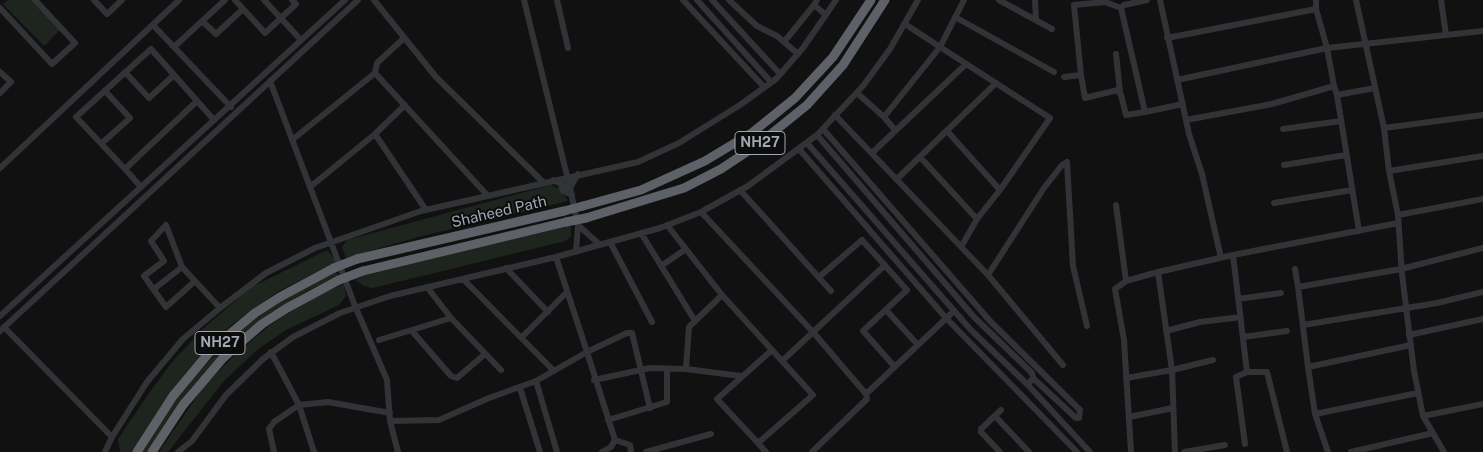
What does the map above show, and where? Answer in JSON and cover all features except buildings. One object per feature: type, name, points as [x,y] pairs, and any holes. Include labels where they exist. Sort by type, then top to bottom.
[{"type":"highway","name":"Shaheed Path","points":[[136,452],[173,396],[213,348],[271,302],[334,268],[357,259],[583,206],[640,190],[705,162],[752,132],[795,98],[832,57],[871,0]]},
{"type":"highway","name":"Shaheed Path","points":[[152,452],[183,405],[223,358],[279,314],[339,280],[363,271],[586,218],[684,188],[721,169],[760,143],[807,105],[843,65],[885,0]]},
{"type":"street","points":[[0,8],[52,64],[75,43],[35,0]]},
{"type":"street","points":[[94,0],[107,14],[122,0]]},
{"type":"street","points":[[0,168],[179,0]]},
{"type":"street","points":[[174,47],[225,0]]},
{"type":"street","points":[[234,0],[265,33],[296,4],[292,0]]},
{"type":"street","points":[[264,0],[301,40]]},
{"type":"street","points":[[0,316],[345,0]]},
{"type":"street","points":[[112,437],[2,329],[358,0]]},
{"type":"street","points":[[374,0],[403,39],[436,77],[544,183]]},
{"type":"street","points":[[524,0],[578,225],[576,252]]},
{"type":"street","points":[[558,0],[568,48]]},
{"type":"street","points":[[683,0],[764,87]]},
{"type":"street","points":[[697,0],[772,82]]},
{"type":"street","points":[[712,0],[780,74]]},
{"type":"street","points":[[730,0],[757,26],[784,42],[798,54]]},
{"type":"street","points":[[105,452],[112,437],[147,382],[184,339],[220,308],[266,273],[315,248],[426,210],[544,183],[557,182],[566,176],[638,162],[711,125],[772,82],[798,54],[836,0]]},
{"type":"street","points":[[178,452],[192,441],[226,395],[271,352],[293,337],[355,306],[463,278],[556,258],[641,233],[701,212],[740,190],[817,135],[857,93],[890,49],[918,0]]},
{"type":"street","points":[[884,117],[940,47],[964,0]]},
{"type":"street","points":[[999,0],[1052,28]]},
{"type":"street","points":[[1035,0],[1036,19]]},
{"type":"street","points":[[1121,8],[1124,5],[1147,0]]},
{"type":"street","points":[[1160,0],[1182,104],[1194,154],[1202,174],[1221,258]]},
{"type":"street","points":[[1316,0],[1316,9],[1337,94],[1359,231]]},
{"type":"street","points":[[1356,0],[1364,45],[1384,128],[1389,171],[1398,216],[1401,269],[1418,393],[1423,416],[1444,452]]},
{"type":"street","points":[[1441,0],[1446,35]]},
{"type":"street","points":[[784,42],[815,2],[826,15]]},
{"type":"street","points":[[1120,92],[1118,90],[1085,98],[1074,5],[1105,2],[1121,8]]},
{"type":"street","points":[[1121,8],[1145,112]]},
{"type":"street","points":[[202,21],[216,34],[243,9]]},
{"type":"street","points":[[1167,38],[1316,9]]},
{"type":"street","points":[[955,17],[1054,72]]},
{"type":"street","points":[[905,24],[1050,118],[1000,190],[977,219],[961,247]]},
{"type":"street","points":[[153,25],[236,113]]},
{"type":"street","points":[[1177,80],[1327,48],[1483,31]]},
{"type":"street","points":[[292,140],[375,73],[377,63],[403,39]]},
{"type":"street","points":[[141,187],[76,117],[125,72],[151,49],[214,120]]},
{"type":"street","points":[[1116,54],[1120,92],[1126,115],[1182,104]]},
{"type":"street","points":[[873,152],[966,64]]},
{"type":"street","points":[[0,72],[11,82],[0,93]]},
{"type":"street","points":[[125,72],[149,98],[174,76]]},
{"type":"street","points":[[375,73],[488,196]]},
{"type":"street","points":[[1064,77],[1081,75]]},
{"type":"street","points":[[270,81],[355,306],[387,380],[390,421],[398,452]]},
{"type":"street","points":[[897,179],[996,84]]},
{"type":"street","points":[[1186,120],[1272,104],[1334,86]]},
{"type":"street","points":[[1337,94],[1375,88]]},
{"type":"street","points":[[102,143],[130,118],[105,91]]},
{"type":"street","points":[[857,93],[884,117],[895,130]]},
{"type":"street","points":[[125,169],[197,101]]},
{"type":"street","points":[[310,187],[375,134],[405,105]]},
{"type":"street","points":[[836,115],[988,275],[1063,365]]},
{"type":"street","points":[[1384,128],[1483,115]]},
{"type":"street","points":[[1283,129],[1341,121]]},
{"type":"street","points":[[817,135],[974,317],[1032,374],[1033,378],[1076,418],[1079,418],[1080,410],[990,321],[823,129]]},
{"type":"street","points":[[947,131],[1000,190]]},
{"type":"street","points":[[375,134],[426,210]]},
{"type":"street","points":[[807,143],[954,311],[1028,385],[1090,452]]},
{"type":"street","points":[[798,149],[946,318],[1077,452]]},
{"type":"street","points":[[1284,165],[1346,155]]},
{"type":"street","points":[[1389,171],[1483,156]]},
{"type":"street","points":[[920,157],[977,219]]},
{"type":"street","points":[[988,275],[1044,188],[1062,165],[1067,162],[1073,266],[1088,326]]},
{"type":"street","points":[[571,192],[578,174]]},
{"type":"street","points":[[557,182],[563,191],[571,192]]},
{"type":"street","points":[[740,190],[831,291]]},
{"type":"street","points":[[1274,203],[1352,190]]},
{"type":"street","points":[[1398,216],[1483,200]]},
{"type":"street","points":[[1116,205],[1126,281]]},
{"type":"street","points":[[701,212],[813,332],[866,394],[867,399],[812,452]]},
{"type":"street","points":[[1131,452],[1124,340],[1115,289],[1126,281],[1158,272],[1233,255],[1398,223]]},
{"type":"street","points":[[195,281],[166,307],[144,276],[164,261],[151,241],[166,225],[182,267],[195,281],[220,308]]},
{"type":"street","points":[[578,225],[600,245]]},
{"type":"street","points":[[667,225],[722,295],[813,395],[758,443]]},
{"type":"street","points":[[641,233],[695,320]]},
{"type":"street","points":[[819,277],[862,240],[907,290],[863,332],[894,366]]},
{"type":"street","points":[[610,242],[652,322]]},
{"type":"street","points":[[1298,287],[1401,269],[1483,248]]},
{"type":"street","points":[[661,266],[686,249]]},
{"type":"street","points":[[1233,255],[1247,372]]},
{"type":"street","points":[[556,258],[615,440]]},
{"type":"street","points":[[782,361],[885,265]]},
{"type":"street","points":[[154,290],[182,267]]},
{"type":"street","points":[[506,268],[548,312]]},
{"type":"street","points":[[1295,269],[1315,414],[1328,452]]},
{"type":"street","points":[[1158,272],[1172,370],[1175,452]]},
{"type":"street","points":[[463,278],[554,371]]},
{"type":"street","points":[[427,287],[451,318],[500,370]]},
{"type":"street","points":[[522,338],[567,292]]},
{"type":"street","points":[[1303,325],[1483,292]]},
{"type":"street","points":[[1238,298],[1281,294]]},
{"type":"street","points":[[686,369],[689,327],[722,295]]},
{"type":"street","points":[[886,310],[918,345]]},
{"type":"street","points":[[866,394],[954,311]]},
{"type":"street","points":[[1166,331],[1200,322],[1241,317]]},
{"type":"street","points":[[379,340],[451,318]]},
{"type":"street","points":[[1409,335],[1483,319]]},
{"type":"street","points":[[412,331],[451,376],[457,378],[485,354]]},
{"type":"street","points":[[1243,337],[1287,331]]},
{"type":"street","points":[[390,421],[439,420],[489,398],[536,381],[587,352],[627,333],[632,333],[650,408]]},
{"type":"street","points":[[1308,366],[1411,345]]},
{"type":"street","points":[[766,452],[717,399],[772,350]]},
{"type":"street","points":[[271,352],[299,405],[314,452]]},
{"type":"street","points":[[1126,378],[1214,360]]},
{"type":"street","points":[[594,380],[640,370],[667,369],[686,369],[741,376]]},
{"type":"street","points":[[608,420],[667,402],[667,369]]},
{"type":"street","points":[[1245,444],[1236,377],[1247,372],[1267,372],[1287,452]]},
{"type":"street","points":[[1028,385],[1033,378]]},
{"type":"street","points":[[536,381],[557,452]]},
{"type":"street","points":[[520,388],[540,452]]},
{"type":"street","points":[[1315,414],[1418,393]]},
{"type":"street","points":[[274,452],[269,429],[274,422],[299,405],[328,402],[390,413]]},
{"type":"street","points":[[1423,416],[1483,404]]},
{"type":"street","points":[[1129,417],[1173,408]]},
{"type":"street","points":[[1000,452],[981,432],[981,429],[1001,410]]},
{"type":"street","points":[[995,416],[1029,452]]},
{"type":"street","points":[[1352,452],[1433,433]]},
{"type":"street","points":[[646,452],[711,434]]},
{"type":"street","points":[[602,452],[610,447],[615,440]]},
{"type":"street","points":[[615,440],[630,445],[631,452]]},
{"type":"street","points":[[1184,452],[1226,445]]},
{"type":"shaded area","points":[[8,0],[32,0],[60,30],[44,46],[3,4]]},
{"type":"shaded area","points":[[551,185],[560,189],[568,201],[418,237],[346,258],[342,247],[347,240]]},
{"type":"shaded area","points":[[571,223],[571,237],[565,241],[373,288],[364,286],[355,280],[370,273]]},
{"type":"shaded area","points":[[327,250],[337,262],[279,291],[230,326],[186,373],[132,452],[120,452],[118,439],[147,396],[172,362],[207,325],[252,287]]},
{"type":"shaded area","points":[[336,272],[339,276],[307,291],[273,312],[245,333],[217,358],[190,389],[147,452],[141,452],[173,400],[232,336],[248,322],[283,300]]},
{"type":"shaded area","points":[[344,284],[346,296],[339,305],[286,330],[258,349],[223,382],[168,452],[159,452],[204,386],[235,355],[266,328],[303,302]]}]
